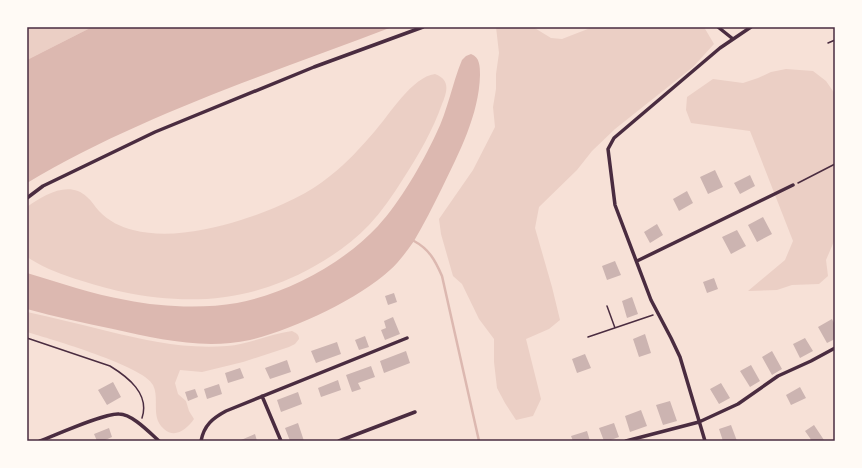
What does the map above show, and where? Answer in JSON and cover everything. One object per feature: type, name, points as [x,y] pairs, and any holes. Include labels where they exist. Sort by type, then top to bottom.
[{"type":"street","points":[[27,198],[44,186],[155,132],[314,67],[423,27]]},
{"type":"street","points":[[718,27],[733,39]]},
{"type":"street","points":[[705,441],[680,357],[651,300],[615,205],[608,149],[614,138],[720,48],[752,27]]},
{"type":"street","points":[[637,261],[793,185]]},
{"type":"street","points":[[201,441],[205,428],[209,423],[226,411],[407,338]]},
{"type":"street","points":[[626,441],[699,422],[738,404],[778,376],[835,348]]},
{"type":"street","points":[[262,396],[281,441]]},
{"type":"street","points":[[339,441],[415,412]]},
{"type":"street","points":[[40,441],[103,416],[119,413],[139,422],[159,441]]},
{"type":"path","points":[[828,43],[835,40]]},
{"type":"path","points":[[793,185],[835,164]]},
{"type":"path","points":[[606,306],[615,328]]},
{"type":"path","points":[[588,337],[658,313]]},
{"type":"path","points":[[27,338],[110,366],[122,374],[133,384],[140,393],[144,402],[144,410],[139,422]]},
{"type":"shaded area","points":[[27,27],[92,27],[27,60]]},
{"type":"shaded area","points":[[92,27],[392,27],[206,97],[160,116],[70,159],[27,183],[27,60]]},
{"type":"shaded area","points":[[496,27],[533,27],[551,38],[562,39],[593,27],[704,27],[714,44],[693,67],[615,129],[592,151],[577,170],[539,207],[535,228],[560,320],[549,329],[526,339],[541,399],[533,416],[516,420],[497,388],[494,362],[494,339],[479,319],[462,284],[453,276],[441,234],[439,219],[473,170],[495,127],[493,107],[499,53]]},
{"type":"shaded area","points":[[471,54],[476,57],[479,63],[479,90],[472,119],[461,147],[432,208],[414,241],[397,264],[361,292],[324,312],[285,329],[250,340],[215,344],[198,344],[164,340],[27,309],[27,273],[113,298],[153,304],[196,307],[224,305],[256,299],[313,275],[349,252],[364,240],[378,226],[394,206],[424,158],[436,134],[444,116],[462,60]]},
{"type":"shaded area","points":[[786,69],[813,71],[826,81],[835,94],[835,239],[826,260],[828,276],[819,284],[792,285],[777,290],[748,291],[785,260],[793,241],[750,131],[691,123],[686,110],[687,97],[713,79],[743,83],[771,72]]},
{"type":"shaded area","points":[[435,74],[446,83],[444,100],[425,143],[391,197],[369,225],[350,243],[320,263],[290,278],[244,294],[221,298],[173,299],[123,292],[86,282],[48,269],[27,257],[27,207],[41,198],[57,191],[72,190],[80,192],[89,199],[106,218],[124,227],[146,233],[160,234],[202,230],[228,224],[276,207],[310,190],[336,171],[364,143],[410,89],[426,77]]},
{"type":"shaded area","points":[[27,312],[137,338],[181,345],[211,347],[227,346],[292,331],[298,335],[299,339],[295,344],[289,347],[243,362],[202,372],[180,370],[175,383],[178,394],[186,401],[189,411],[194,419],[180,432],[172,433],[164,429],[157,419],[155,390],[153,385],[146,378],[133,370],[95,354],[27,332]]},
{"type":"building","points":[[715,170],[723,187],[708,194],[700,177]]},
{"type":"building","points":[[750,175],[755,186],[740,194],[734,183]]},
{"type":"building","points":[[687,191],[693,203],[679,211],[673,199]]},
{"type":"building","points":[[763,217],[772,234],[757,242],[748,225]]},
{"type":"building","points":[[657,224],[663,235],[650,243],[644,232]]},
{"type":"building","points":[[737,230],[746,246],[731,254],[722,237]]},
{"type":"building","points":[[615,261],[621,275],[607,280],[602,266]]},
{"type":"building","points":[[714,278],[718,289],[707,293],[703,282]]},
{"type":"building","points":[[394,293],[397,302],[388,305],[385,296]]},
{"type":"building","points":[[632,297],[638,314],[627,318],[622,301]]},
{"type":"building","points":[[393,317],[400,334],[385,340],[381,330],[386,328],[384,321]]},
{"type":"building","points":[[832,319],[835,325],[835,339],[827,343],[818,327]]},
{"type":"building","points":[[645,334],[651,353],[639,357],[633,339]]},
{"type":"building","points":[[365,336],[369,347],[359,350],[355,340]]},
{"type":"building","points":[[805,338],[813,351],[800,358],[793,344]]},
{"type":"building","points":[[337,342],[341,354],[316,363],[311,351]]},
{"type":"building","points":[[406,351],[410,363],[384,373],[380,361]]},
{"type":"building","points":[[772,351],[782,369],[772,375],[762,357]]},
{"type":"building","points":[[585,354],[591,368],[577,373],[572,359]]},
{"type":"building","points":[[287,360],[291,372],[270,379],[265,368]]},
{"type":"building","points":[[751,365],[760,381],[750,387],[740,371]]},
{"type":"building","points":[[371,366],[375,377],[358,383],[361,389],[352,392],[346,375]]},
{"type":"building","points":[[240,368],[244,378],[228,383],[225,373]]},
{"type":"building","points":[[338,380],[341,390],[321,397],[318,388]]},
{"type":"building","points":[[113,382],[121,397],[107,405],[98,390]]},
{"type":"building","points":[[721,383],[730,398],[719,404],[710,389]]},
{"type":"building","points":[[219,384],[222,394],[207,399],[204,389]]},
{"type":"building","points":[[800,387],[806,398],[791,405],[786,395]]},
{"type":"building","points":[[195,389],[198,397],[188,401],[185,392]]},
{"type":"building","points":[[298,392],[302,404],[281,412],[277,400]]},
{"type":"building","points":[[670,401],[677,421],[663,425],[656,405]]},
{"type":"building","points":[[641,410],[647,426],[630,432],[625,416]]},
{"type":"building","points":[[298,423],[304,441],[290,441],[285,428]]},
{"type":"building","points":[[614,423],[619,437],[604,441],[599,428]]},
{"type":"building","points":[[731,425],[737,441],[723,441],[719,429]]},
{"type":"building","points":[[814,425],[824,440],[812,441],[805,431]]},
{"type":"building","points":[[109,428],[112,437],[103,441],[97,441],[94,434]]},
{"type":"building","points":[[587,431],[590,441],[573,441],[571,436]]},
{"type":"building","points":[[255,434],[257,441],[241,440]]},
{"type":"waterway","points":[[414,241],[428,251],[442,276],[479,441]]}]
